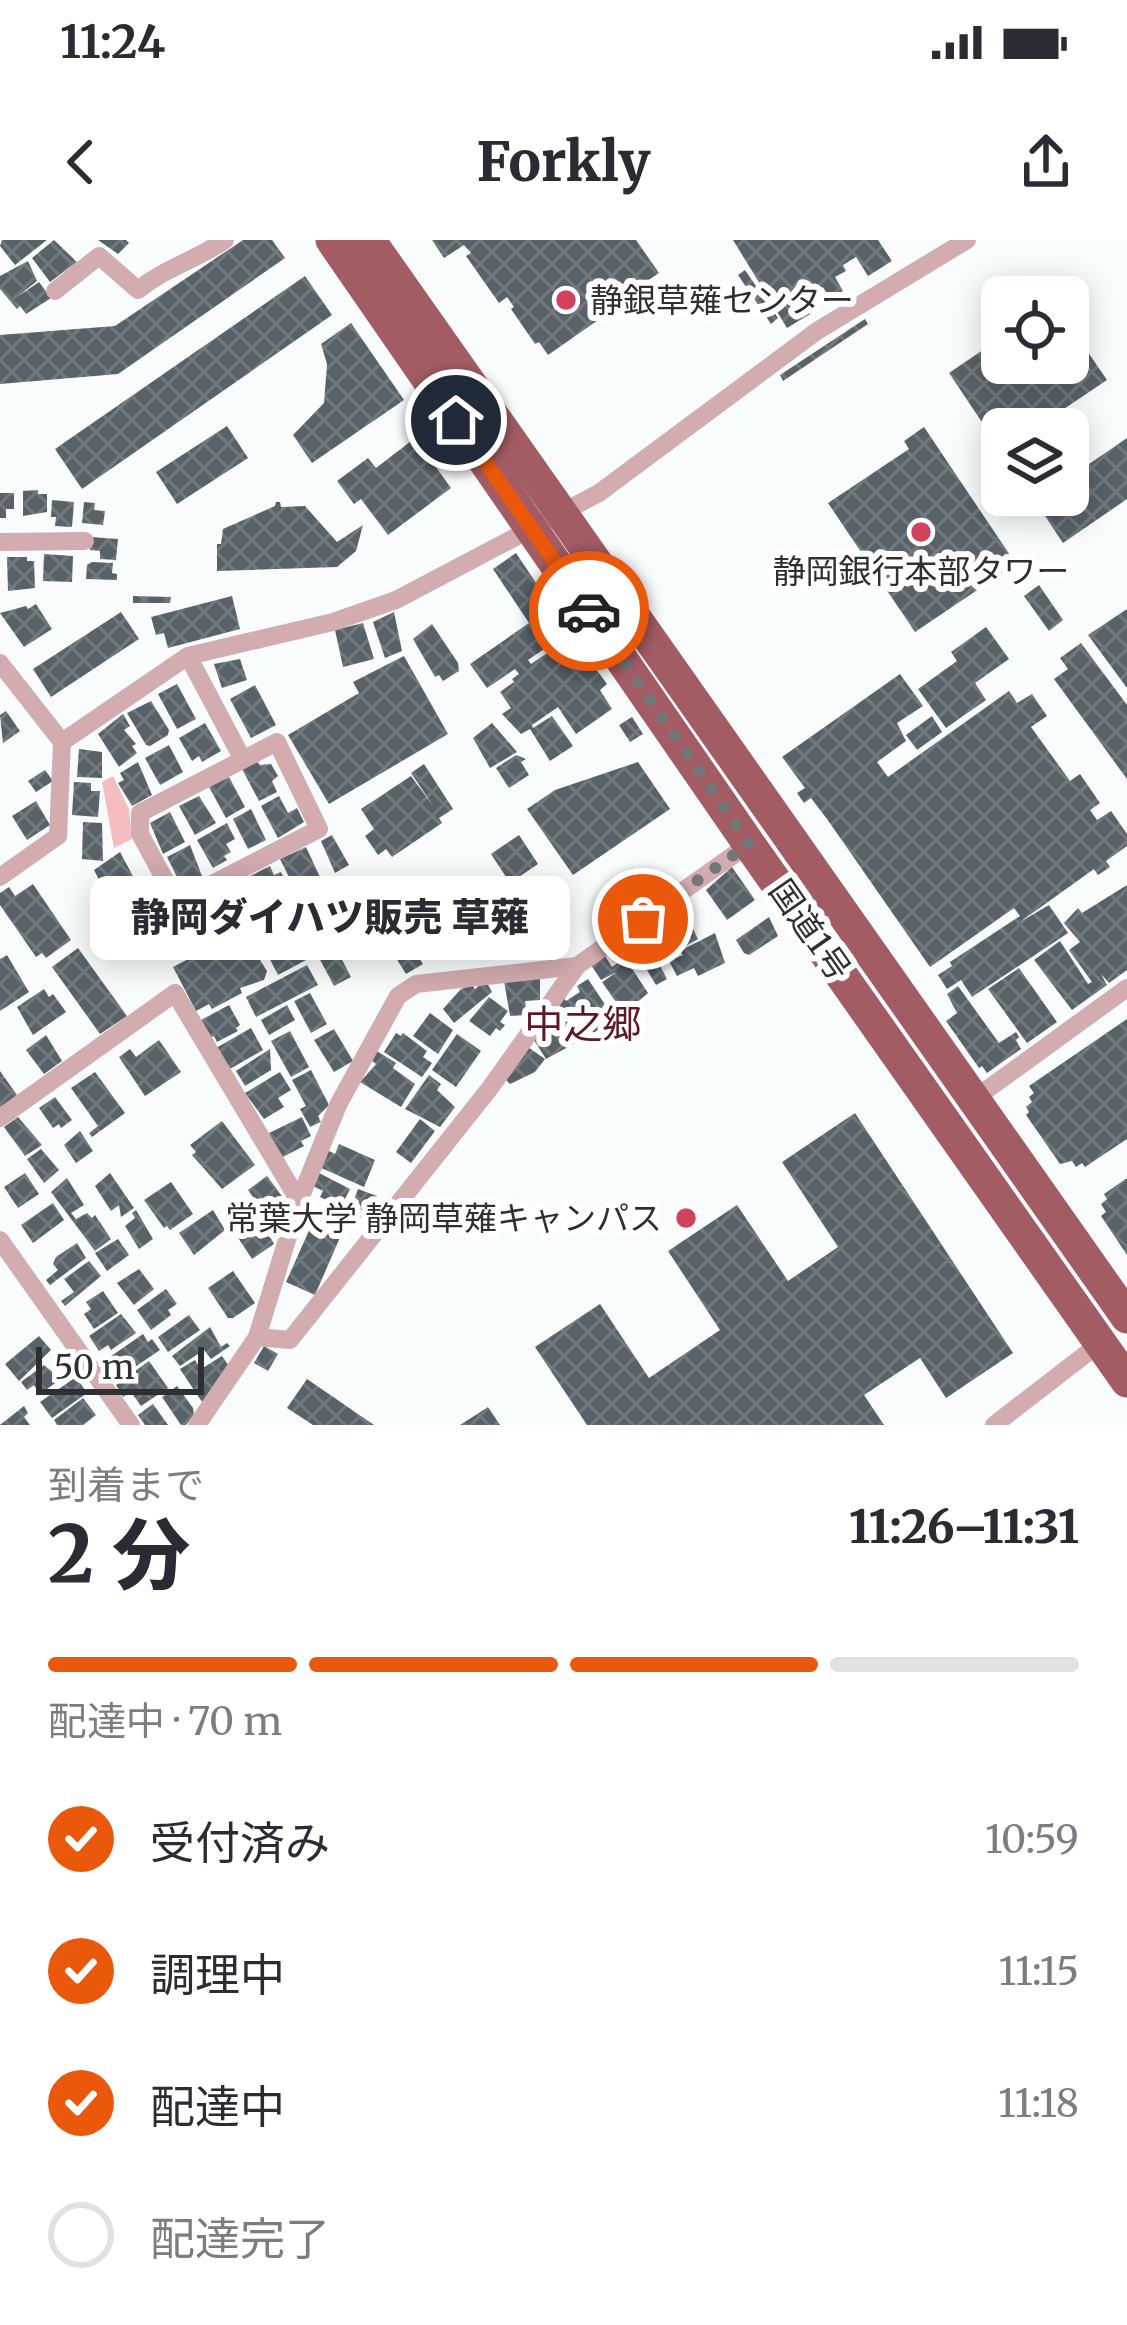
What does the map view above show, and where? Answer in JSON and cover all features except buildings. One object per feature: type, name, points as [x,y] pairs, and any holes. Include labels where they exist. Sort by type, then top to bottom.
[{"type":"highway","name":"国道1号","points":[[332,240],[1127,1381]]},
{"type":"highway","name":"国道1号","points":[[369,240],[1127,1319]]},
{"type":"street","points":[[83,240],[138,290],[159,273],[201,257],[225,240]]},
{"type":"street","points":[[62,742],[188,656],[333,622],[397,601],[563,513],[599,493],[817,331],[967,240]]},
{"type":"street","points":[[55,291],[99,256]]},
{"type":"street","points":[[0,542],[85,542]]},
{"type":"street","points":[[188,656],[242,758]]},
{"type":"street","points":[[0,663],[62,742],[58,836],[0,877]]},
{"type":"street","points":[[277,742],[319,830],[177,902],[140,833],[140,813],[242,758],[277,742]]},
{"type":"street","points":[[257,1337],[290,1340],[490,1088],[577,966],[749,844]]},
{"type":"street","points":[[197,1425],[257,1337],[299,1201],[338,1105],[398,996],[416,984],[577,966]]},
{"type":"street","points":[[974,1099],[1127,988]]},
{"type":"street","points":[[0,1118],[175,993],[299,1201]]},
{"type":"street","points":[[0,1240],[131,1425]]},
{"type":"street","points":[[994,1425],[1127,1319]]},
{"type":"shaded area","points":[[113,776],[129,809],[132,839],[114,848],[102,782]]},
{"type":"way so far","points":[[589,611],[749,844],[643,919]]},
{"type":"place","name":"静銀草薙センター","points":[[566,300]]},
{"type":"place","name":"静岡銀行本部タワー","points":[[921,532]]},
{"type":"place","name":"静岡ダイハツ販売 草薙","points":[[643,919]]},
{"type":"place","name":"常葉大学 静岡草薙キャンパス","points":[[686,1218]]},
{"type":"district","name":"中之郷","points":[[583,1024]]},
{"type":"route","points":[[456,420],[589,611]]}]
